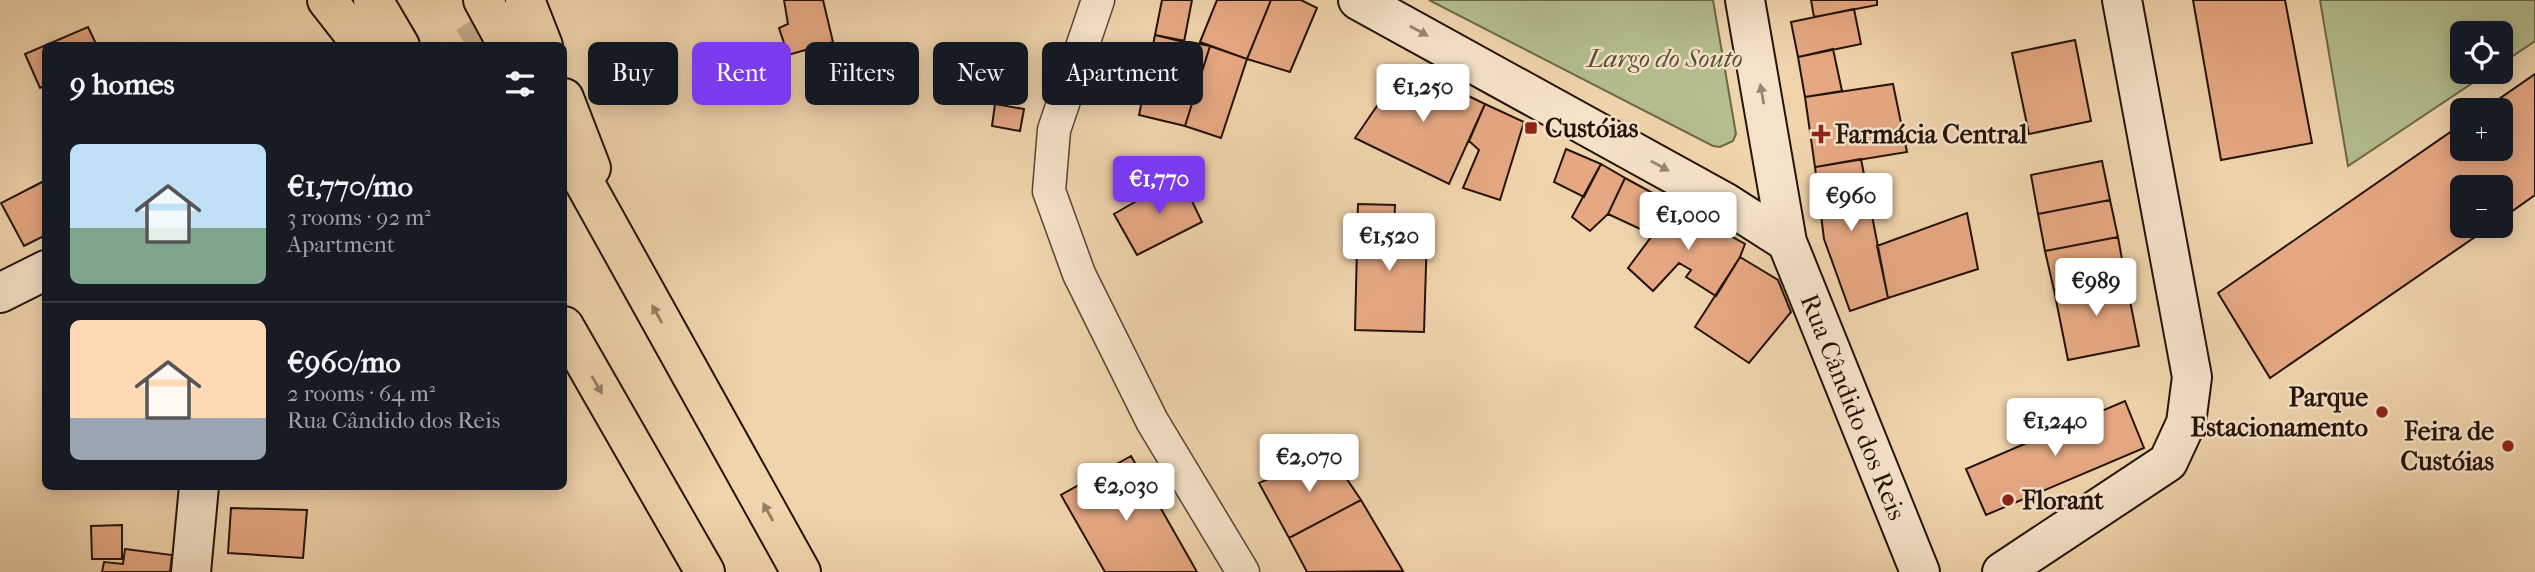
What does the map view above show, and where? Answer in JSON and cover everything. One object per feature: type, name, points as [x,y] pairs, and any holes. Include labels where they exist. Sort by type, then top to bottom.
[{"type":"highway","points":[[327,0],[360,42]]},
{"type":"highway","points":[[373,0],[398,42]]},
{"type":"highway","points":[[483,0],[506,42]]},
{"type":"highway","points":[[525,0],[541,42]]},
{"type":"highway","points":[[567,106],[628,261]]},
{"type":"highway","points":[[567,151],[801,572]]},
{"type":"highway","points":[[567,331],[705,572]]},
{"type":"main road","points":[[1358,0],[1726,203],[1787,242]]},
{"type":"main road","points":[[1745,0],[1787,242]]},
{"type":"main road","points":[[2002,572],[2168,462],[2186,423],[2192,377],[2122,0]]},
{"type":"main road","points":[[1726,203],[1750,199],[1769,176],[1774,161]]},
{"type":"main road","name":"Rua Cândido dos Reis","points":[[1787,242],[1920,572]]},
{"type":"main road","points":[[0,293],[42,272]]},
{"type":"main road","points":[[191,572],[199,490]]},
{"type":"street","points":[[1098,0],[1054,130],[1049,191],[1079,274],[1152,421],[1243,572]]},
{"type":"green space","name":"Largo do Souto","points":[[1429,0],[1713,0],[1736,134],[1733,141],[1720,147],[1713,146]]},
{"type":"green space","points":[[2320,0],[2535,0],[2535,41],[2513,56],[2513,21],[2450,21],[2450,84],[2471,84],[2348,166]]},
{"type":"building","points":[[784,0],[823,0],[833,42],[805,42],[805,50],[791,54],[791,42],[784,42],[779,28],[788,24]]},
{"type":"building","points":[[1162,0],[1192,0],[1184,42],[1155,35]]},
{"type":"building","points":[[1217,0],[1271,0],[1247,59],[1200,42]]},
{"type":"building","points":[[1271,0],[1301,0],[1317,8],[1290,72],[1247,59]]},
{"type":"building","points":[[1811,0],[1877,0],[1877,5],[1814,17]]},
{"type":"building","points":[[2193,0],[2285,0],[2312,143],[2221,160]]},
{"type":"building","points":[[1854,9],[1861,44],[1798,57],[1791,22]]},
{"type":"building","points":[[88,27],[95,42],[53,42]]},
{"type":"building","points":[[1155,35],[1190,42],[1154,42]]},
{"type":"building","points":[[2075,40],[2091,121],[2029,134],[2012,53]]},
{"type":"building","points":[[1203,45],[1210,46],[1203,68]]},
{"type":"building","points":[[1210,46],[1247,59],[1221,138],[1185,126],[1192,105],[1203,105],[1203,68]]},
{"type":"building","points":[[42,47],[40,88],[25,54]]},
{"type":"building","points":[[1833,49],[1842,91],[1805,97],[1798,57]]},
{"type":"building","points":[[1405,65],[1485,104],[1449,184],[1355,138]]},
{"type":"building","points":[[2535,74],[2535,195],[2513,211],[2513,175],[2450,175],[2450,238],[2474,238],[2270,378],[2218,293],[2450,132],[2450,161],[2513,161],[2513,98],[2500,98]]},
{"type":"building","points":[[1893,84],[1907,152],[1815,167],[1805,97]]},
{"type":"building","points":[[1485,104],[1524,122],[1500,200],[1463,188],[1479,150],[1469,141]]},
{"type":"building","points":[[995,105],[1024,109],[1020,131],[992,126]]},
{"type":"building","points":[[1141,105],[1192,105],[1185,126],[1139,115]]},
{"type":"building","points":[[1566,149],[1601,164],[1584,197],[1554,182]]},
{"type":"building","points":[[1861,159],[1888,298],[1850,311],[1824,239],[1815,167]]},
{"type":"building","points":[[2102,161],[2110,200],[2038,214],[2031,175]]},
{"type":"building","points":[[1601,164],[1625,178],[1608,214],[1590,231],[1572,217]]},
{"type":"building","points":[[1180,176],[1202,222],[1137,255],[1114,214]]},
{"type":"building","points":[[1625,178],[1675,205],[1653,235],[1608,214]]},
{"type":"building","points":[[42,182],[42,237],[24,246],[1,203]]},
{"type":"building","points":[[2110,200],[2118,237],[2045,251],[2038,214]]},
{"type":"building","points":[[1358,204],[1395,205],[1394,232],[1427,233],[1424,332],[1355,330]]},
{"type":"building","points":[[1675,205],[1745,244],[1716,296],[1686,277],[1691,270],[1679,263],[1653,291],[1628,268]]},
{"type":"building","points":[[1967,213],[1978,269],[1888,298],[1877,246]]},
{"type":"building","points":[[2118,237],[2125,276],[2054,290],[2045,251]]},
{"type":"building","points":[[1740,257],[1778,280],[1791,312],[1749,363],[1695,327]]},
{"type":"building","points":[[2125,276],[2139,346],[2068,360],[2054,290]]},
{"type":"building","points":[[2125,401],[2144,448],[1986,515],[1966,469]]},
{"type":"building","points":[[1329,453],[1361,500],[1289,538],[1259,483]]},
{"type":"building","points":[[1131,456],[1197,572],[1105,572],[1061,495]]},
{"type":"building","points":[[1361,500],[1403,571],[1307,572],[1289,538]]},
{"type":"building","points":[[231,508],[307,510],[303,558],[228,553]]},
{"type":"building","points":[[122,525],[122,559],[92,559],[91,526]]},
{"type":"building","points":[[125,549],[172,555],[170,572],[102,572],[104,562],[123,564]]},
{"type":"tunnel","points":[[473,42],[526,10]]},
{"type":"place","name":"Custóias","points":[[1531,128]]},
{"type":"place","name":"Farmácia Central","points":[[1821,134]]},
{"type":"place","name":"Parque Estacionamento","points":[[2382,412]]},
{"type":"place","name":"Feira de Custóias","points":[[2508,446]]},
{"type":"place","name":"Florant","points":[[2008,500]]}]
